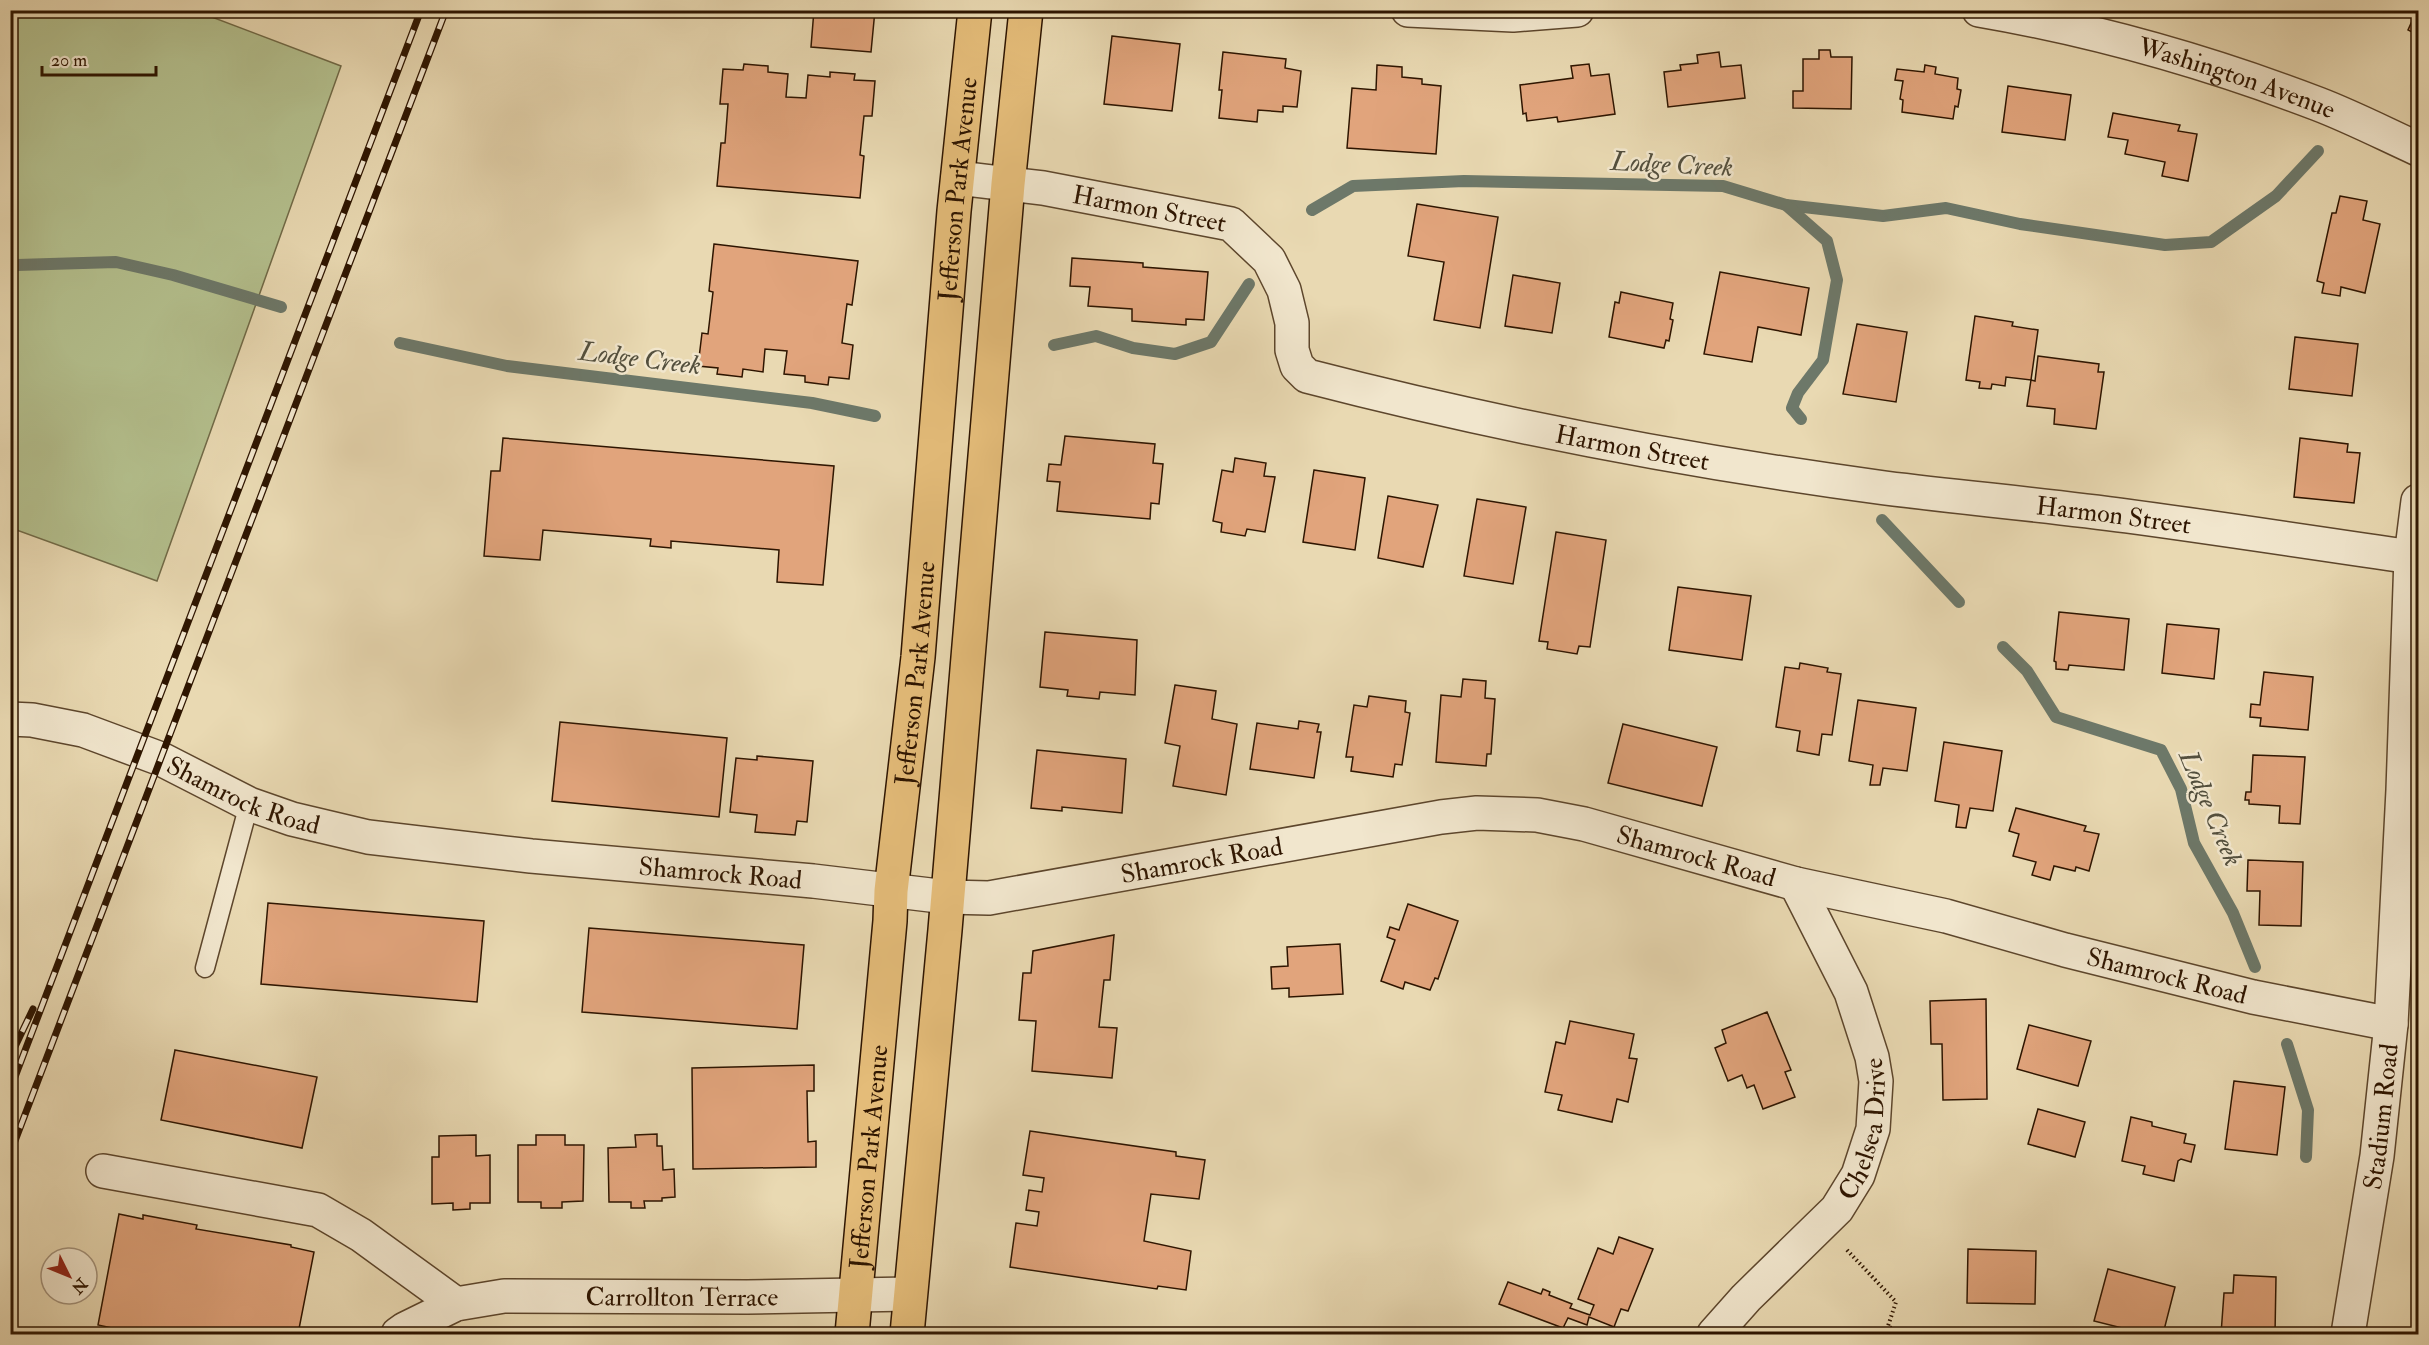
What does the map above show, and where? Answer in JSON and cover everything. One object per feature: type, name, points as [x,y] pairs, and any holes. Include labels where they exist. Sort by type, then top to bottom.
[{"type":"main road","name":"Jefferson Park Avenue","points":[[852,1335],[891,891],[918,657],[958,178],[975,10]]},
{"type":"main road","name":"Jefferson Park Avenue","points":[[907,1335],[1008,184],[1026,10]]},
{"type":"street","points":[[1408,10],[1513,15],[1577,10]]},
{"type":"street","name":"Washington Avenue","points":[[1979,10],[2048,22],[2167,52],[2321,105],[2418,149]]},
{"type":"street","name":"Harmon Street","points":[[958,178],[1043,188],[1231,224],[1269,260],[1284,290],[1292,323],[1292,350],[1297,366],[1307,376],[1406,402],[1668,454],[1884,488],[2125,516],[2415,557]]},
{"type":"street","name":"Stadium Road","points":[[2348,1335],[2377,1156],[2391,1024],[2418,501]]},
{"type":"street","name":"Shamrock Road","points":[[10,719],[32,720],[83,730],[161,759],[249,804],[292,819],[368,837],[531,856],[813,881],[946,897],[989,898],[1441,817],[1477,813],[1537,815],[1584,824],[1796,884],[1946,916],[2065,950],[2253,997],[2391,1024]]},
{"type":"street","name":"Chelsea Drive","points":[[1714,1335],[1746,1298],[1837,1209],[1858,1175],[1873,1129],[1876,1081],[1872,1057],[1851,992],[1796,884]]},
{"type":"street","points":[[103,1172],[318,1210],[361,1235],[456,1304]]},
{"type":"street","name":"Carrollton Terrace","points":[[398,1335],[405,1329],[456,1304],[504,1296],[601,1298],[909,1294]]},
{"type":"lane","points":[[205,968],[249,804]]},
{"type":"path","points":[[1819,1227],[1853,1254],[1896,1302],[1888,1326],[1900,1335]]},
{"type":"green space","points":[[10,11],[196,11],[341,66],[157,581],[11,528]]},
{"type":"building","points":[[814,10],[875,10],[871,52],[811,47]]},
{"type":"building","points":[[2418,10],[2418,35],[2408,30]]},
{"type":"building","points":[[1112,36],[1180,44],[1172,111],[1104,104]]},
{"type":"building","points":[[1819,50],[1830,50],[1831,57],[1852,57],[1851,109],[1793,108],[1793,91],[1803,91],[1803,59],[1819,59]]},
{"type":"building","points":[[1223,52],[1286,59],[1285,68],[1301,71],[1297,107],[1283,106],[1283,112],[1258,110],[1257,122],[1219,118]]},
{"type":"building","points":[[1719,52],[1721,67],[1741,65],[1745,98],[1668,107],[1664,72],[1681,70],[1680,65],[1698,63],[1697,55]]},
{"type":"building","points":[[744,64],[768,66],[768,72],[788,74],[786,97],[806,98],[808,75],[830,77],[830,72],[855,74],[854,80],[875,81],[872,116],[864,116],[860,155],[864,156],[860,198],[717,186],[721,143],[725,143],[728,104],[720,104],[723,69],[743,70]]},
{"type":"building","points":[[1589,64],[1591,76],[1609,74],[1615,114],[1558,122],[1557,117],[1527,121],[1526,113],[1523,114],[1520,85],[1573,78],[1571,66]]},
{"type":"building","points":[[1377,65],[1402,67],[1402,77],[1422,79],[1422,84],[1441,86],[1436,154],[1347,148],[1352,88],[1376,90]]},
{"type":"building","points":[[1925,65],[1936,67],[1935,74],[1958,78],[1957,89],[1961,90],[1953,119],[1902,112],[1903,100],[1900,99],[1903,81],[1895,80],[1897,69],[1924,72]]},
{"type":"building","points":[[2008,86],[2071,95],[2065,140],[2002,132]]},
{"type":"building","points":[[2113,113],[2180,125],[2178,131],[2197,134],[2188,181],[2162,176],[2165,162],[2125,154],[2128,140],[2108,137]]},
{"type":"building","points":[[2340,196],[2367,201],[2363,220],[2380,224],[2365,293],[2341,287],[2340,296],[2322,293],[2324,283],[2317,281],[2332,213],[2336,213]]},
{"type":"building","points":[[1417,204],[1498,217],[1480,328],[1434,320],[1444,262],[1408,256]]},
{"type":"building","points":[[714,244],[858,261],[852,305],[847,304],[842,343],[853,345],[849,379],[829,377],[828,385],[805,382],[805,376],[784,374],[787,351],[765,349],[763,372],[743,369],[742,377],[717,374],[718,368],[698,366],[702,333],[708,334],[713,292],[709,291]]},
{"type":"building","points":[[1072,258],[1143,263],[1143,267],[1208,272],[1204,320],[1186,319],[1186,325],[1132,321],[1132,309],[1088,306],[1090,287],[1070,286]]},
{"type":"building","points":[[1720,272],[1809,288],[1801,335],[1758,327],[1752,362],[1704,354]]},
{"type":"building","points":[[1513,275],[1560,283],[1552,333],[1505,326]]},
{"type":"building","points":[[1621,292],[1673,303],[1669,341],[1666,340],[1664,348],[1609,337],[1615,302],[1619,303]]},
{"type":"building","points":[[1975,316],[2013,322],[2012,326],[2038,330],[2031,380],[2006,377],[2005,386],[1992,384],[1991,389],[1979,388],[1980,382],[1966,380]]},
{"type":"building","points":[[1857,324],[1907,332],[1896,402],[1843,394]]},
{"type":"building","points":[[2295,337],[2358,344],[2352,396],[2289,389]]},
{"type":"building","points":[[2038,356],[2099,364],[2098,372],[2104,372],[2096,429],[2054,424],[2055,409],[2027,406],[2031,380],[2035,381]]},
{"type":"building","points":[[1065,436],[1155,444],[1153,463],[1163,464],[1159,504],[1151,503],[1150,519],[1057,511],[1060,482],[1047,481],[1049,464],[1061,465]]},
{"type":"building","points":[[503,438],[834,466],[823,585],[777,582],[779,550],[671,541],[671,548],[650,546],[651,539],[543,530],[540,560],[484,556],[491,471],[500,471]]},
{"type":"building","points":[[2300,438],[2348,444],[2347,452],[2360,453],[2354,503],[2294,497]]},
{"type":"building","points":[[1235,458],[1266,463],[1264,476],[1275,477],[1265,532],[1247,529],[1245,536],[1221,532],[1222,523],[1213,521],[1222,470],[1233,472]]},
{"type":"building","points":[[1314,470],[1365,478],[1355,550],[1303,542]]},
{"type":"building","points":[[1388,496],[1438,505],[1423,567],[1378,558]]},
{"type":"building","points":[[1477,499],[1526,507],[1513,584],[1464,576]]},
{"type":"building","points":[[1556,532],[1606,540],[1590,647],[1579,646],[1577,654],[1547,649],[1548,642],[1539,641]]},
{"type":"building","points":[[1678,587],[1751,596],[1742,660],[1669,650]]},
{"type":"building","points":[[2059,612],[2129,619],[2124,670],[2069,665],[2068,670],[2056,669],[2054,661]]},
{"type":"building","points":[[2167,624],[2219,629],[2214,679],[2162,673]]},
{"type":"building","points":[[1045,632],[1137,640],[1135,695],[1100,692],[1099,699],[1067,696],[1068,690],[1040,687]]},
{"type":"building","points":[[1800,663],[1828,668],[1827,672],[1841,674],[1832,735],[1822,734],[1819,755],[1797,751],[1800,731],[1776,727],[1785,667],[1799,669]]},
{"type":"building","points":[[2264,672],[2313,677],[2308,730],[2260,726],[2261,718],[2250,717],[2251,704],[2260,705]]},
{"type":"building","points":[[1463,679],[1486,681],[1485,698],[1495,699],[1491,754],[1487,754],[1486,766],[1436,762],[1441,695],[1461,697]]},
{"type":"building","points":[[1175,685],[1216,691],[1212,719],[1237,724],[1226,795],[1173,786],[1180,746],[1165,743]]},
{"type":"building","points":[[1369,696],[1406,701],[1405,712],[1410,713],[1402,765],[1395,764],[1393,777],[1351,771],[1353,757],[1346,757],[1354,705],[1367,707]]},
{"type":"building","points":[[1858,700],[1916,708],[1907,771],[1883,768],[1880,785],[1870,785],[1873,765],[1849,761]]},
{"type":"building","points":[[1299,721],[1319,724],[1317,732],[1321,732],[1314,778],[1250,769],[1257,723],[1298,729]]},
{"type":"building","points":[[560,722],[727,738],[719,817],[552,801]]},
{"type":"building","points":[[1623,724],[1717,747],[1702,806],[1608,783]]},
{"type":"building","points":[[1944,742],[2002,751],[1993,811],[1970,808],[1966,828],[1956,827],[1959,805],[1935,801]]},
{"type":"building","points":[[1037,750],[1126,759],[1122,813],[1062,807],[1062,811],[1031,808]]},
{"type":"building","points":[[2253,755],[2305,757],[2300,824],[2279,823],[2280,806],[2249,804],[2249,800],[2245,800],[2246,792],[2251,792]]},
{"type":"building","points":[[757,756],[813,761],[807,822],[797,821],[795,835],[755,832],[757,815],[730,812],[736,758],[757,760]]},
{"type":"building","points":[[2016,808],[2086,826],[2084,831],[2099,834],[2089,871],[2076,867],[2075,871],[2054,866],[2050,880],[2032,875],[2036,862],[2013,856],[2019,834],[2009,831]]},
{"type":"building","points":[[2248,860],[2303,862],[2301,926],[2259,925],[2260,891],[2247,891]]},
{"type":"building","points":[[268,903],[484,921],[477,1002],[261,984]]},
{"type":"building","points":[[1408,904],[1458,921],[1438,979],[1435,978],[1430,990],[1405,982],[1403,989],[1381,981],[1395,940],[1387,937],[1390,927],[1399,930]]},
{"type":"building","points":[[589,928],[804,945],[797,1029],[582,1012]]},
{"type":"building","points":[[1114,935],[1110,980],[1104,980],[1099,1027],[1117,1028],[1112,1078],[1032,1071],[1036,1021],[1019,1020],[1023,973],[1031,973],[1033,951]]},
{"type":"building","points":[[1340,944],[1343,994],[1289,997],[1289,988],[1272,989],[1271,967],[1288,966],[1287,947]]},
{"type":"building","points":[[1986,999],[1987,1099],[1943,1100],[1942,1044],[1931,1044],[1930,1001]]},
{"type":"building","points":[[1767,1012],[1791,1070],[1785,1072],[1795,1097],[1763,1109],[1754,1085],[1747,1088],[1742,1075],[1728,1081],[1715,1048],[1726,1043],[1722,1030]]},
{"type":"building","points":[[1570,1021],[1634,1034],[1629,1058],[1637,1059],[1628,1102],[1617,1099],[1612,1122],[1558,1110],[1562,1095],[1545,1092],[1556,1042],[1565,1044]]},
{"type":"building","points":[[2029,1025],[2091,1041],[2078,1086],[2017,1069]]},
{"type":"building","points":[[175,1050],[317,1077],[302,1148],[161,1120]]},
{"type":"building","points":[[814,1065],[814,1091],[807,1091],[808,1142],[816,1141],[816,1167],[693,1169],[692,1068]]},
{"type":"building","points":[[2234,1081],[2285,1087],[2277,1155],[2225,1149]]},
{"type":"building","points":[[2038,1109],[2085,1122],[2075,1157],[2028,1144]]},
{"type":"building","points":[[2131,1117],[2152,1122],[2152,1126],[2186,1134],[2184,1143],[2195,1145],[2191,1162],[2181,1159],[2178,1161],[2174,1181],[2143,1174],[2145,1166],[2122,1161]]},
{"type":"building","points":[[1030,1131],[1176,1152],[1176,1156],[1205,1160],[1199,1199],[1151,1194],[1144,1241],[1191,1251],[1186,1290],[1158,1286],[1157,1289],[1010,1267],[1016,1223],[1037,1226],[1039,1212],[1026,1210],[1029,1190],[1042,1192],[1044,1178],[1023,1175]]},
{"type":"building","points":[[657,1134],[657,1146],[662,1146],[663,1170],[674,1169],[675,1197],[662,1198],[662,1201],[644,1201],[645,1208],[631,1208],[631,1202],[609,1202],[608,1148],[636,1147],[635,1135]]},
{"type":"building","points":[[476,1135],[476,1156],[490,1155],[490,1203],[470,1203],[470,1209],[453,1210],[453,1203],[432,1204],[432,1157],[439,1157],[439,1136]]},
{"type":"building","points":[[536,1135],[565,1135],[565,1145],[584,1145],[583,1201],[562,1202],[562,1208],[541,1208],[541,1202],[518,1202],[518,1145],[536,1145]]},
{"type":"building","points":[[119,1214],[143,1219],[143,1215],[197,1225],[196,1229],[291,1245],[291,1247],[314,1252],[298,1334],[124,1334],[117,1333],[117,1329],[98,1325]]},
{"type":"building","points":[[1619,1237],[1653,1249],[1628,1311],[1621,1309],[1614,1327],[1589,1317],[1587,1325],[1568,1318],[1563,1328],[1499,1304],[1508,1282],[1541,1294],[1543,1289],[1550,1292],[1549,1295],[1572,1304],[1570,1308],[1590,1315],[1594,1305],[1578,1299],[1598,1248],[1613,1254]]},
{"type":"building","points":[[1968,1249],[2036,1251],[2035,1304],[1967,1303]]},
{"type":"building","points":[[2108,1269],[2175,1287],[2163,1334],[2146,1334],[2094,1321]]},
{"type":"building","points":[[2234,1275],[2276,1277],[2275,1334],[2221,1334],[2224,1293],[2233,1293]]},
{"type":"building","points":[[1844,1328],[1857,1334],[1840,1334]]},
{"type":"waterway","points":[[1786,205],[1883,216],[1946,208],[2020,224],[2165,245],[2211,242],[2276,196],[2318,151]]},
{"type":"waterway","name":"Lodge Creek","points":[[1312,210],[1353,186],[1464,181],[1723,186],[1786,205],[1827,241],[1837,280],[1823,360],[1798,393],[1792,408],[1801,419]]},
{"type":"waterway","name":"Lodge Creek","points":[[10,269],[17,265],[116,262],[173,275],[281,307]]},
{"type":"waterway","name":"Lodge Creek","points":[[1054,345],[1096,336],[1133,348],[1175,354],[1211,342],[1249,284]]},
{"type":"waterway","name":"Lodge Creek","points":[[400,343],[507,366],[812,403],[875,416]]},
{"type":"waterway","name":"Lodge Creek","points":[[1882,520],[1959,602]]},
{"type":"waterway","name":"Lodge Creek","points":[[2003,647],[2027,671],[2056,717],[2161,750],[2181,789],[2194,843],[2233,913],[2255,967]]},
{"type":"waterway","name":"Lodge Creek","points":[[2287,1044],[2308,1110],[2306,1157]]},
{"type":"railway","points":[[10,1090],[421,10]]},
{"type":"railway","points":[[10,1154],[446,10]]},
{"type":"railway","points":[[10,1057],[33,1009]]}]
